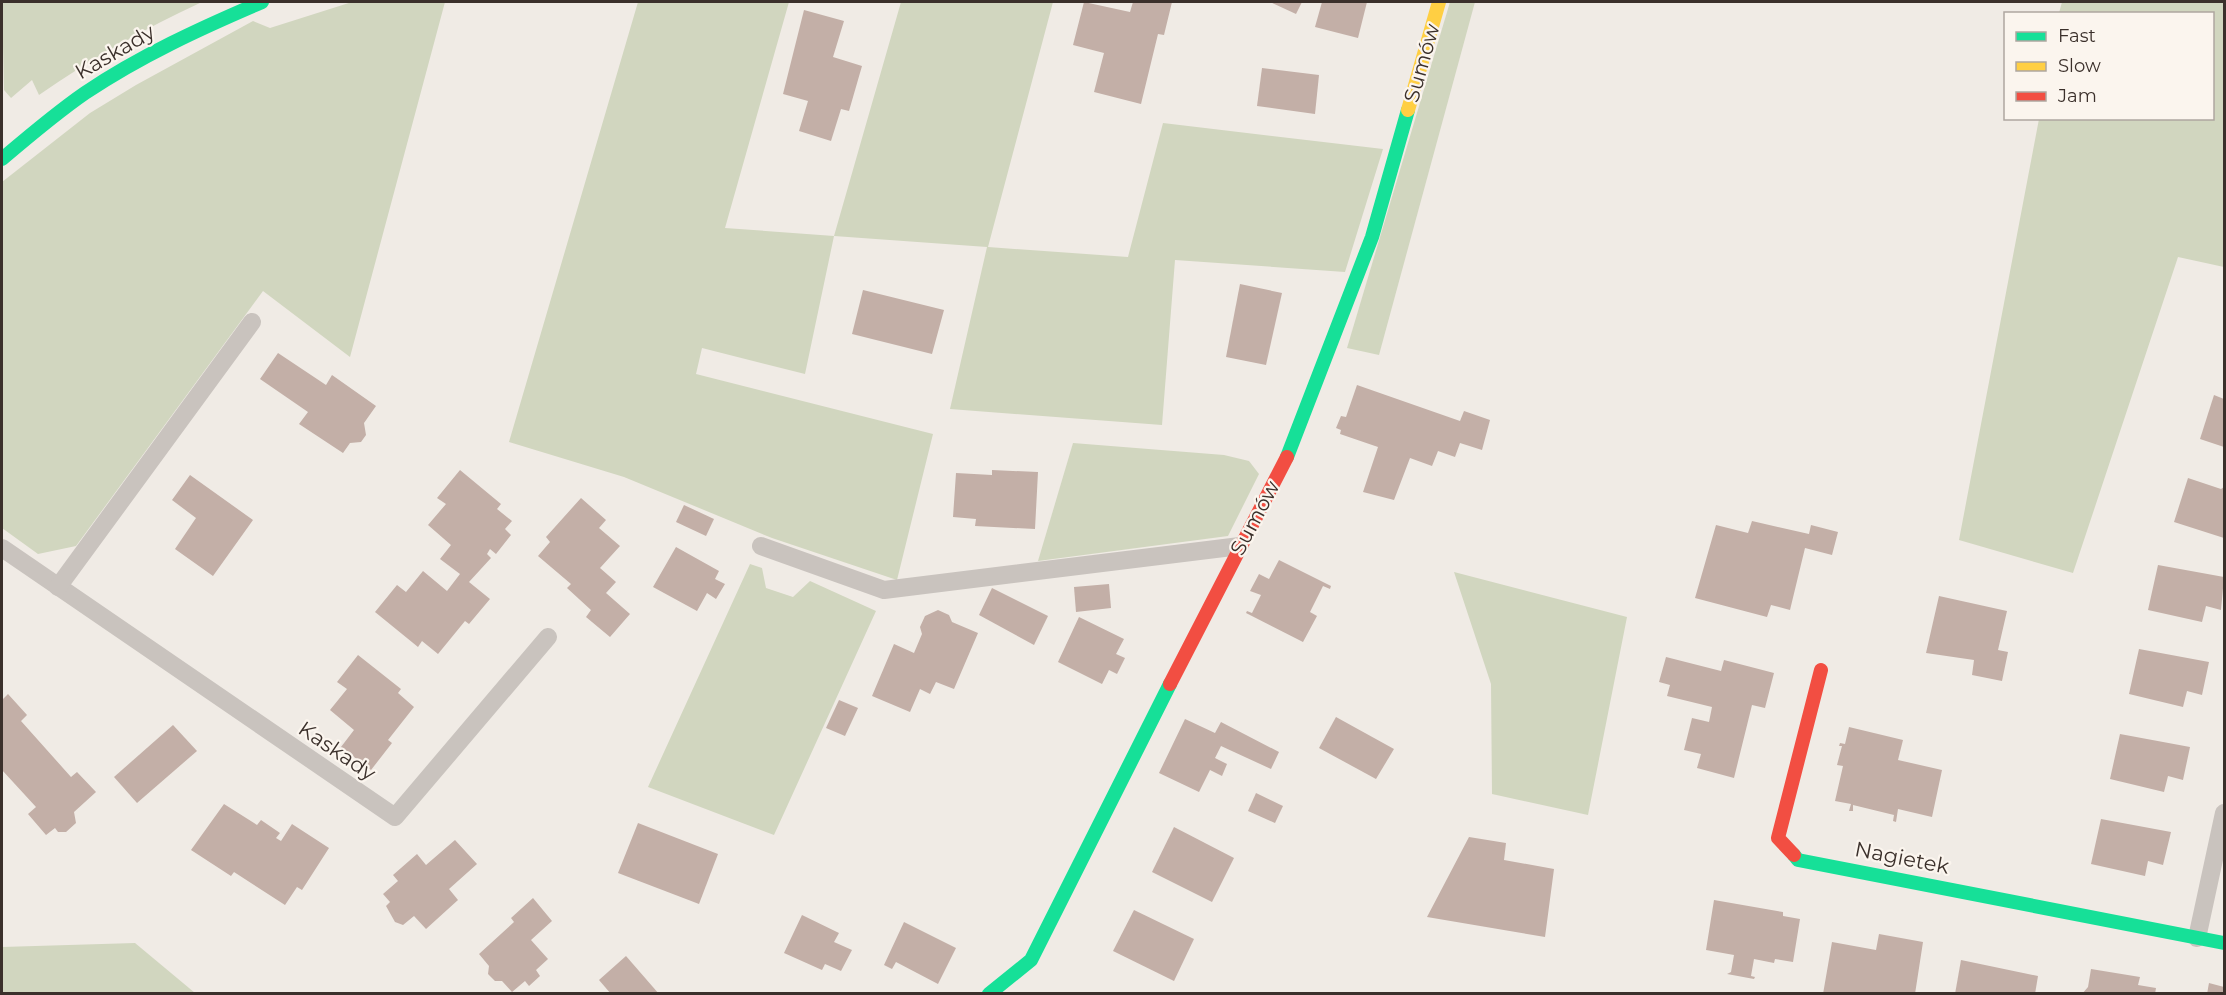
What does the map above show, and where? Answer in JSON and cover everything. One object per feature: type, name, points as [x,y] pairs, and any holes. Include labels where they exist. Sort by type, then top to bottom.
[{"type":"street","name":"Kaskady","points":[[2,159],[47,121],[99,84],[162,49],[262,2]]},
{"type":"street","name":"Sumów","points":[[989,993],[1031,960],[1295,442],[1372,237],[1439,2]]},
{"type":"street","name":"Nagietek","points":[[1821,670],[1778,838],[1798,860],[2224,943]]},
{"type":"lane","points":[[58,587],[252,322]]},
{"type":"lane","points":[[761,546],[884,591],[1240,546]]},
{"type":"lane","name":"Kaskady","points":[[2,548],[395,817],[549,637]]},
{"type":"lane","points":[[2197,938],[2224,813]]},
{"type":"green space","points":[[2,2],[202,2],[118,45],[39,95],[32,80],[11,98],[4,90]]},
{"type":"green space","points":[[352,2],[445,2],[350,357],[263,291],[76,546],[38,554],[2,528],[2,182],[90,113],[253,21],[270,28]]},
{"type":"green space","points":[[638,2],[789,2],[725,228],[834,236],[805,374],[702,348],[696,374],[933,434],[897,580],[772,538],[624,477],[509,442]]},
{"type":"green space","points":[[901,2],[1053,2],[988,247],[1128,257],[1163,123],[1383,149],[1345,272],[1175,260],[1162,425],[950,409],[987,247],[834,236]]},
{"type":"green space","points":[[1450,2],[1475,2],[1379,355],[1347,348]]},
{"type":"green space","points":[[2062,2],[2224,2],[2224,267],[2178,257],[2073,573],[1959,540],[2039,120],[2214,120],[2214,12],[2059,12]]},
{"type":"green space","points":[[1073,443],[1224,455],[1249,461],[1259,474],[1228,536],[1038,561]]},
{"type":"green space","points":[[750,564],[762,568],[766,588],[793,597],[810,581],[876,611],[774,835],[648,787]]},
{"type":"green space","points":[[1454,572],[1627,617],[1588,815],[1492,794],[1491,684]]},
{"type":"green space","points":[[135,943],[195,993],[2,993],[2,947]]},
{"type":"building","points":[[1084,2],[1130,12],[1133,2],[1172,2],[1164,35],[1158,34],[1141,104],[1094,92],[1104,53],[1073,45]]},
{"type":"building","points":[[1270,2],[1302,2],[1296,14]]},
{"type":"building","points":[[1322,2],[1367,2],[1358,38],[1315,27]]},
{"type":"building","points":[[804,10],[844,21],[833,57],[862,66],[849,111],[841,109],[831,141],[799,131],[808,101],[783,94]]},
{"type":"building","points":[[1262,68],[1319,75],[1315,114],[1257,106]]},
{"type":"building","points":[[1240,284],[1282,293],[1266,365],[1226,357]]},
{"type":"building","points":[[863,290],[944,310],[932,354],[852,334]]},
{"type":"building","points":[[278,353],[326,385],[332,375],[376,406],[364,423],[366,435],[361,442],[350,443],[343,453],[299,424],[308,412],[260,379]]},
{"type":"building","points":[[1357,385],[1460,421],[1464,411],[1490,420],[1482,450],[1460,443],[1455,457],[1438,451],[1432,466],[1410,458],[1394,500],[1363,492],[1378,447],[1340,434],[1341,430],[1336,428],[1341,416],[1346,417]]},
{"type":"building","points":[[2214,395],[2224,399],[2224,447],[2200,439]]},
{"type":"building","points":[[460,470],[501,504],[497,509],[512,521],[505,529],[511,535],[496,554],[490,549],[487,554],[491,558],[469,582],[490,599],[469,624],[465,621],[438,654],[422,641],[418,647],[375,612],[397,585],[406,592],[423,571],[447,591],[460,574],[440,559],[451,545],[428,525],[446,504],[437,498]]},
{"type":"building","points":[[992,470],[1038,472],[1035,529],[975,526],[976,519],[953,517],[956,473],[992,475]]},
{"type":"building","points":[[190,475],[253,520],[213,576],[175,549],[196,518],[172,500]]},
{"type":"building","points":[[2188,478],[2221,489],[2224,487],[2224,538],[2174,522]]},
{"type":"building","points":[[581,498],[606,520],[599,528],[620,546],[600,568],[616,582],[606,593],[630,614],[610,637],[586,617],[591,610],[567,588],[571,584],[538,556],[550,542],[546,537]]},
{"type":"building","points":[[684,505],[714,519],[706,536],[676,522]]},
{"type":"building","points":[[1752,521],[1809,534],[1811,525],[1838,532],[1832,555],[1805,548],[1790,610],[1771,605],[1767,617],[1695,598],[1716,525],[1748,533]]},
{"type":"building","points":[[676,547],[719,571],[715,579],[725,584],[716,599],[707,593],[697,611],[653,587]]},
{"type":"building","points":[[1279,560],[1331,586],[1330,589],[1323,586],[1310,612],[1317,616],[1303,642],[1246,613],[1247,611],[1252,613],[1261,595],[1250,591],[1259,574],[1269,579]]},
{"type":"building","points":[[2158,565],[2224,577],[2221,610],[2206,606],[2202,622],[2148,610]]},
{"type":"building","points":[[1109,584],[1111,608],[1076,612],[1074,587]]},
{"type":"building","points":[[992,588],[1048,616],[1034,645],[979,615]]},
{"type":"building","points":[[1939,596],[2007,611],[1998,650],[2008,652],[2002,681],[1972,675],[1974,660],[1926,653]]},
{"type":"building","points":[[938,610],[949,615],[952,622],[978,633],[954,689],[936,682],[930,694],[920,689],[910,712],[872,696],[894,644],[914,653],[922,634],[920,627],[925,616]]},
{"type":"building","points":[[1079,617],[1124,639],[1116,654],[1125,658],[1117,674],[1109,670],[1102,684],[1058,662]]},
{"type":"building","points":[[2139,649],[2209,662],[2202,695],[2187,691],[2183,707],[2129,694]]},
{"type":"building","points":[[358,655],[401,689],[398,693],[414,707],[388,740],[392,743],[371,770],[341,747],[354,730],[330,710],[347,689],[337,682]]},
{"type":"building","points":[[1666,657],[1721,671],[1724,660],[1774,673],[1765,708],[1752,705],[1734,778],[1697,768],[1701,754],[1684,750],[1692,718],[1709,722],[1712,707],[1667,696],[1670,685],[1659,682]]},
{"type":"building","points":[[8,694],[27,715],[21,721],[71,777],[77,772],[96,792],[74,812],[76,823],[66,832],[58,832],[55,828],[46,835],[28,814],[36,807],[2,770],[2,700]]},
{"type":"building","points":[[839,700],[858,708],[845,736],[826,728]]},
{"type":"building","points":[[1336,717],[1394,749],[1376,779],[1319,748]]},
{"type":"building","points":[[1185,719],[1215,733],[1221,722],[1279,752],[1271,769],[1221,746],[1215,758],[1227,764],[1222,776],[1210,770],[1199,792],[1159,773]]},
{"type":"building","points":[[173,725],[197,751],[137,803],[114,777]]},
{"type":"building","points":[[1849,727],[1903,740],[1898,760],[1942,770],[1932,817],[1898,809],[1896,822],[1893,821],[1894,815],[1853,805],[1853,811],[1849,811],[1851,804],[1835,801],[1843,766],[1837,765],[1842,746],[1839,746],[1840,743],[1845,744]]},
{"type":"building","points":[[2120,734],[2190,747],[2183,780],[2168,776],[2164,792],[2110,779]]},
{"type":"building","points":[[1256,793],[1283,806],[1275,823],[1248,811]]},
{"type":"building","points":[[224,804],[257,825],[261,820],[280,833],[276,838],[281,841],[292,824],[329,848],[302,890],[297,887],[285,905],[234,872],[231,876],[191,850]]},
{"type":"building","points":[[2101,819],[2171,832],[2163,865],[2148,861],[2145,876],[2091,864]]},
{"type":"building","points":[[638,823],[718,854],[699,904],[618,873]]},
{"type":"building","points":[[1174,827],[1234,858],[1212,902],[1152,872]]},
{"type":"building","points":[[1469,837],[1506,843],[1504,860],[1554,869],[1545,937],[1427,917]]},
{"type":"building","points":[[455,840],[477,864],[449,889],[458,900],[426,929],[414,916],[403,925],[395,922],[386,906],[390,902],[383,894],[398,881],[393,875],[417,854],[426,865]]},
{"type":"building","points":[[533,898],[552,921],[531,940],[548,959],[536,970],[540,976],[529,986],[525,981],[512,992],[502,981],[495,981],[488,974],[489,966],[479,954],[514,922],[511,918]]},
{"type":"building","points":[[1714,900],[1783,912],[1783,916],[1800,919],[1793,962],[1775,959],[1774,963],[1754,959],[1751,976],[1755,977],[1754,979],[1727,974],[1731,972],[1734,955],[1706,950]]},
{"type":"building","points":[[1134,910],[1194,939],[1174,981],[1113,951]]},
{"type":"building","points":[[802,915],[839,933],[834,942],[852,950],[841,971],[825,964],[822,970],[784,953]]},
{"type":"building","points":[[904,922],[956,948],[938,984],[896,962],[892,969],[884,965]]},
{"type":"building","points":[[1879,934],[1923,942],[1915,994],[1823,994],[1832,942],[1876,950]]},
{"type":"building","points":[[626,956],[659,994],[611,994],[599,980]]},
{"type":"building","points":[[1961,960],[2038,976],[2035,994],[1955,994]]},
{"type":"building","points":[[2091,969],[2140,977],[2138,985],[2156,988],[2155,994],[2082,994],[2088,987]]},
{"type":"building","points":[[2209,983],[2224,987],[2224,994],[2207,994]]},
{"type":"traffic: fast","points":[[2,159],[85,93],[127,67],[171,43],[262,2]]},
{"type":"traffic: fast","points":[[1287,457],[1372,237],[1408,110]]},
{"type":"traffic: fast","points":[[989,994],[1031,960],[1170,684]]},
{"type":"traffic: fast","points":[[1794,855],[1798,860],[2224,943]]},
{"type":"traffic: slow","points":[[1408,110],[1439,2]]},
{"type":"traffic: jam","points":[[1170,684],[1287,457]]},
{"type":"traffic: jam","points":[[1794,855],[1778,838],[1821,670]]}]
